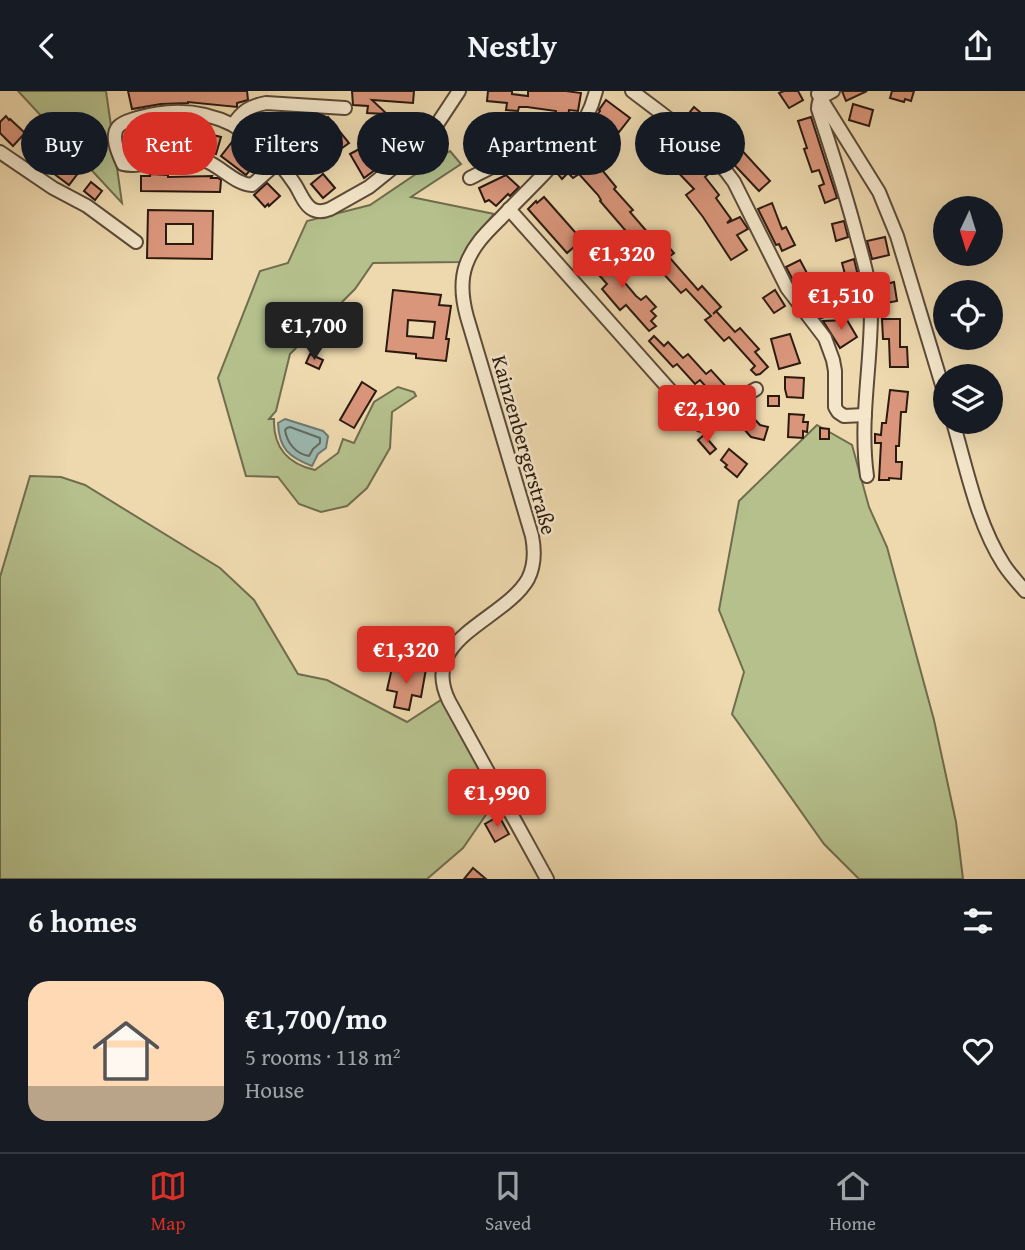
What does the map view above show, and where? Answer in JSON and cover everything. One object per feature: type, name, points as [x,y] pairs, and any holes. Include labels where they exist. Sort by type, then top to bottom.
[{"type":"street","points":[[289,175],[312,209],[330,209],[369,187],[426,141],[460,91]]},
{"type":"street","name":"Kainzenbergerstraße","points":[[589,112],[596,91]]},
{"type":"street","points":[[632,91],[724,168],[734,182],[787,288],[825,338],[835,371],[835,407],[844,416],[865,415]]},
{"type":"street","points":[[823,93],[818,109],[849,205],[869,284],[871,305],[864,446],[867,476]]},
{"type":"street","points":[[823,93],[879,192],[897,236],[936,364]]},
{"type":"street","points":[[243,112],[266,103],[345,108]]},
{"type":"street","points":[[231,124],[205,114],[161,112],[118,127],[115,135],[118,153],[123,164],[132,166],[170,156],[194,157],[215,165],[242,184],[252,185],[263,175]]},
{"type":"street","points":[[0,152],[53,188],[87,206],[136,242]]},
{"type":"street","points":[[470,178],[477,175]]},
{"type":"street","name":"Kainzenbergerstraße","points":[[542,175],[480,239],[466,265],[462,292],[467,317],[530,527],[534,560],[528,577],[517,592],[467,632],[453,647],[442,679],[444,692],[547,879]]},
{"type":"street","points":[[509,209],[701,425],[710,424],[737,400],[756,389]]},
{"type":"street","points":[[957,434],[991,543],[1025,591]]},
{"type":"green space","points":[[18,91],[106,91],[122,203],[96,175],[108,175],[108,112],[38,112]]},
{"type":"green space","points":[[449,152],[461,164],[449,172]]},
{"type":"green space","points":[[414,175],[444,175],[411,197],[494,214],[471,241],[462,262],[373,263],[355,289],[290,354],[276,411],[269,419],[274,419],[276,438],[284,453],[305,467],[315,470],[338,453],[343,439],[354,443],[374,402],[398,387],[414,392],[416,396],[392,412],[390,448],[367,488],[347,506],[321,512],[299,504],[278,477],[246,476],[218,378],[260,271],[288,263],[307,221],[370,205]]},
{"type":"green space","points":[[817,425],[852,445],[869,507],[887,547],[934,720],[956,822],[963,879],[859,879],[824,844],[732,714],[744,672],[719,610],[739,501]]},
{"type":"green space","points":[[30,476],[61,477],[85,485],[220,568],[254,600],[298,674],[327,680],[407,722],[444,698],[499,796],[463,848],[427,879],[0,879],[0,577]]},
{"type":"water","points":[[285,419],[323,431],[328,436],[326,448],[318,454],[312,466],[291,455],[283,446],[278,423]]},
{"type":"building","points":[[128,91],[247,91],[248,100],[237,103],[237,107],[188,102],[132,109]]},
{"type":"building","points":[[352,91],[414,91],[413,103],[372,100],[385,112],[367,112],[368,106],[353,105]]},
{"type":"building","points":[[488,91],[512,91],[512,94],[528,96],[528,91],[581,93],[578,111],[569,112],[527,107],[519,107],[518,111],[506,110],[507,103],[487,101]]},
{"type":"building","points":[[798,91],[803,100],[789,108],[779,93]]},
{"type":"building","points":[[842,91],[867,91],[846,101]]},
{"type":"building","points":[[892,91],[914,91],[911,101],[905,99],[904,102],[890,98]]},
{"type":"building","points":[[606,100],[630,118],[621,129],[621,112],[599,110]]},
{"type":"building","points":[[853,104],[873,110],[869,126],[849,120]]},
{"type":"building","points":[[6,116],[21,129],[21,137],[13,146],[0,133],[0,122]]},
{"type":"building","points":[[811,117],[837,198],[825,203],[819,186],[824,184],[819,170],[812,172],[798,121]]},
{"type":"building","points":[[343,136],[349,143],[343,147]]},
{"type":"building","points":[[231,143],[231,164],[221,156]]},
{"type":"building","points":[[357,150],[357,166],[350,154]]},
{"type":"building","points":[[745,154],[770,181],[759,191],[744,175]]},
{"type":"building","points":[[56,175],[77,175],[69,185]]},
{"type":"building","points":[[324,175],[335,188],[323,198],[311,184]]},
{"type":"building","points":[[506,175],[519,187],[496,206],[489,200],[485,202],[479,188]]},
{"type":"building","points":[[580,175],[606,175],[616,187],[614,189],[633,210],[630,212],[655,241],[660,237],[674,253],[669,257],[698,290],[702,286],[721,307],[716,311],[735,332],[740,328],[759,349],[755,352],[768,367],[756,375],[751,370],[755,366],[729,337],[724,341],[705,320],[711,316],[686,289],[681,293],[662,272],[667,268],[649,247],[644,252],[600,201]]},
{"type":"building","points":[[681,175],[707,175],[705,177],[719,195],[716,198],[731,219],[727,223],[740,217],[748,229],[737,235],[747,250],[731,260],[686,195],[694,189]]},
{"type":"building","points":[[141,176],[212,176],[211,178],[221,180],[220,192],[141,191]]},
{"type":"building","points":[[91,182],[102,191],[95,200],[84,191]]},
{"type":"building","points":[[267,183],[280,196],[265,207],[254,195]]},
{"type":"building","points":[[544,197],[582,240],[567,253],[528,209]]},
{"type":"building","points":[[772,203],[782,229],[786,227],[795,245],[782,251],[779,244],[776,245],[758,209]]},
{"type":"building","points":[[148,210],[213,211],[212,259],[147,258]],"holes":[[[166,224],[193,224],[193,244],[166,244]]]},
{"type":"building","points":[[844,221],[848,237],[836,241],[832,224]]},
{"type":"building","points":[[885,237],[889,255],[872,259],[867,241]]},
{"type":"building","points":[[590,253],[595,258],[600,254],[604,259],[609,254],[619,265],[614,270],[636,296],[641,300],[646,296],[656,307],[651,311],[656,316],[651,321],[656,326],[649,331],[626,305],[620,310],[602,289],[607,284],[584,258]]},
{"type":"building","points":[[854,259],[859,288],[848,291],[842,263]]},
{"type":"building","points":[[800,260],[808,275],[794,282],[786,267]]},
{"type":"building","points":[[894,282],[897,301],[880,304],[878,286]]},
{"type":"building","points":[[393,290],[441,295],[439,305],[451,306],[446,361],[386,351]],"holes":[[[408,320],[435,322],[433,338],[407,336]]]},
{"type":"building","points":[[775,290],[785,306],[774,313],[763,298]]},
{"type":"building","points":[[822,291],[837,313],[821,318],[808,301]]},
{"type":"building","points":[[882,319],[900,319],[900,347],[907,347],[908,367],[890,367],[889,339],[883,339]]},
{"type":"building","points":[[847,320],[857,337],[840,348],[823,321]]},
{"type":"building","points":[[790,334],[800,363],[779,369],[771,339]]},
{"type":"building","points":[[654,336],[664,346],[668,342],[683,358],[688,354],[706,374],[711,370],[730,391],[719,401],[700,380],[695,384],[677,364],[673,367],[649,341]]},
{"type":"building","points":[[310,354],[323,360],[319,369],[306,363]]},
{"type":"building","points":[[785,377],[804,378],[803,398],[787,397]]},
{"type":"building","points":[[362,382],[376,391],[354,428],[340,420]]},
{"type":"building","points":[[890,390],[908,392],[906,412],[901,412],[899,446],[896,446],[896,462],[902,462],[901,479],[879,480],[881,443],[875,443],[875,434],[881,435],[882,423],[886,423]]},
{"type":"building","points":[[768,396],[779,396],[779,406],[768,406]]},
{"type":"building","points":[[739,410],[746,417],[750,414],[760,425],[768,427],[764,440],[751,437],[731,417]]},
{"type":"building","points":[[789,414],[804,415],[803,422],[808,422],[803,438],[788,437]]},
{"type":"building","points":[[820,428],[829,429],[829,439],[820,439]]},
{"type":"building","points":[[704,435],[716,449],[710,454],[698,440]]},
{"type":"building","points":[[729,449],[747,464],[737,477],[721,460]]},
{"type":"building","points":[[414,667],[426,669],[421,697],[412,695],[409,710],[394,707],[397,692],[387,690],[392,668],[413,672]]},
{"type":"building","points":[[499,816],[509,834],[495,842],[485,824]]},
{"type":"building","points":[[473,868],[486,879],[464,879]]}]
